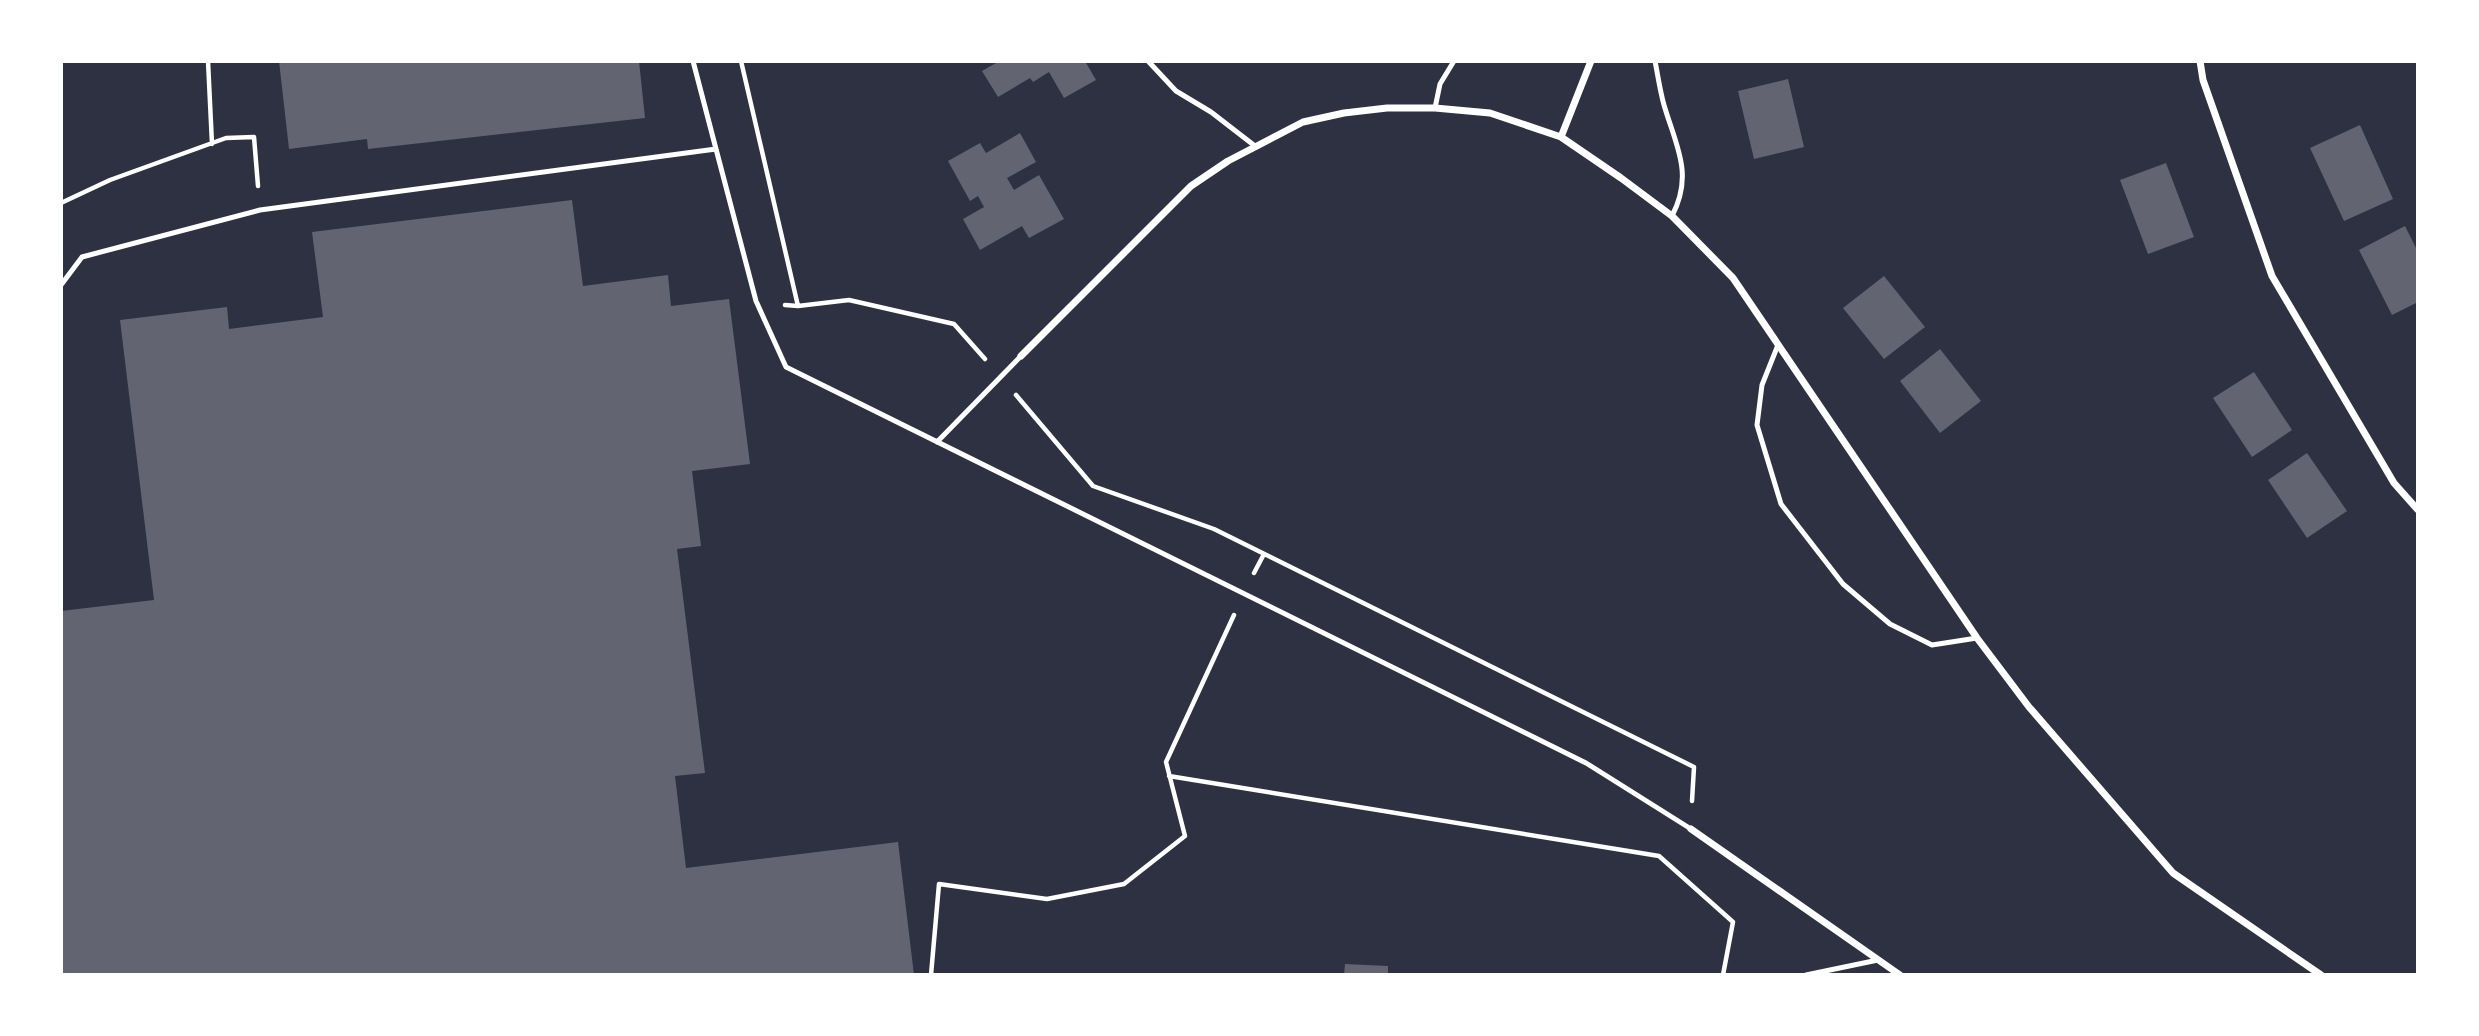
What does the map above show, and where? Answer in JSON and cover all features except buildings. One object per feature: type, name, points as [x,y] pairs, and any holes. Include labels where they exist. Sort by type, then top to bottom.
[{"type":"street","points":[[1561,137],[1591,61]]},
{"type":"street","points":[[2200,61],[2203,80],[2272,276],[2394,483],[2418,510]]},
{"type":"street","points":[[1021,356],[1191,186],[1255,146],[1303,122],[1344,113],[1387,108],[1435,108],[1490,113],[1561,137],[1672,216],[1733,278],[1978,638],[2029,707],[2173,873],[2321,975]]},
{"type":"street","points":[[1691,829],[1900,975]]},
{"type":"lane","points":[[693,61],[756,301],[786,367],[1587,763],[1691,829]]},
{"type":"lane","points":[[1148,61],[1176,91],[1211,112],[1255,146]]},
{"type":"lane","points":[[1435,108],[1440,84],[1447,68],[1454,61]]},
{"type":"lane","points":[[1655,61],[1664,103],[1683,163],[1680,200],[1672,216]]},
{"type":"lane","points":[[61,285],[82,257],[260,210],[716,149]]},
{"type":"lane","points":[[1778,345],[1762,384],[1757,425],[1781,504],[1843,584],[1890,624],[1933,645],[1978,638]]},
{"type":"lane","points":[[937,442],[999,375],[1021,356]]},
{"type":"lane","points":[[1806,975],[1880,960]]},
{"type":"path","points":[[208,61],[212,144]]},
{"type":"path","points":[[741,61],[798,306]]},
{"type":"path","points":[[61,203],[110,180],[226,138],[254,137],[260,210]]},
{"type":"path","points":[[756,301],[798,306],[849,300],[954,324],[1093,486],[1214,529],[1693,767],[1691,829]]},
{"type":"path","points":[[931,975],[939,884],[1047,899],[1124,884],[1185,836],[1166,762],[1264,554]]},
{"type":"path","points":[[1169,776],[1659,856],[1733,922],[1723,975]]}]
